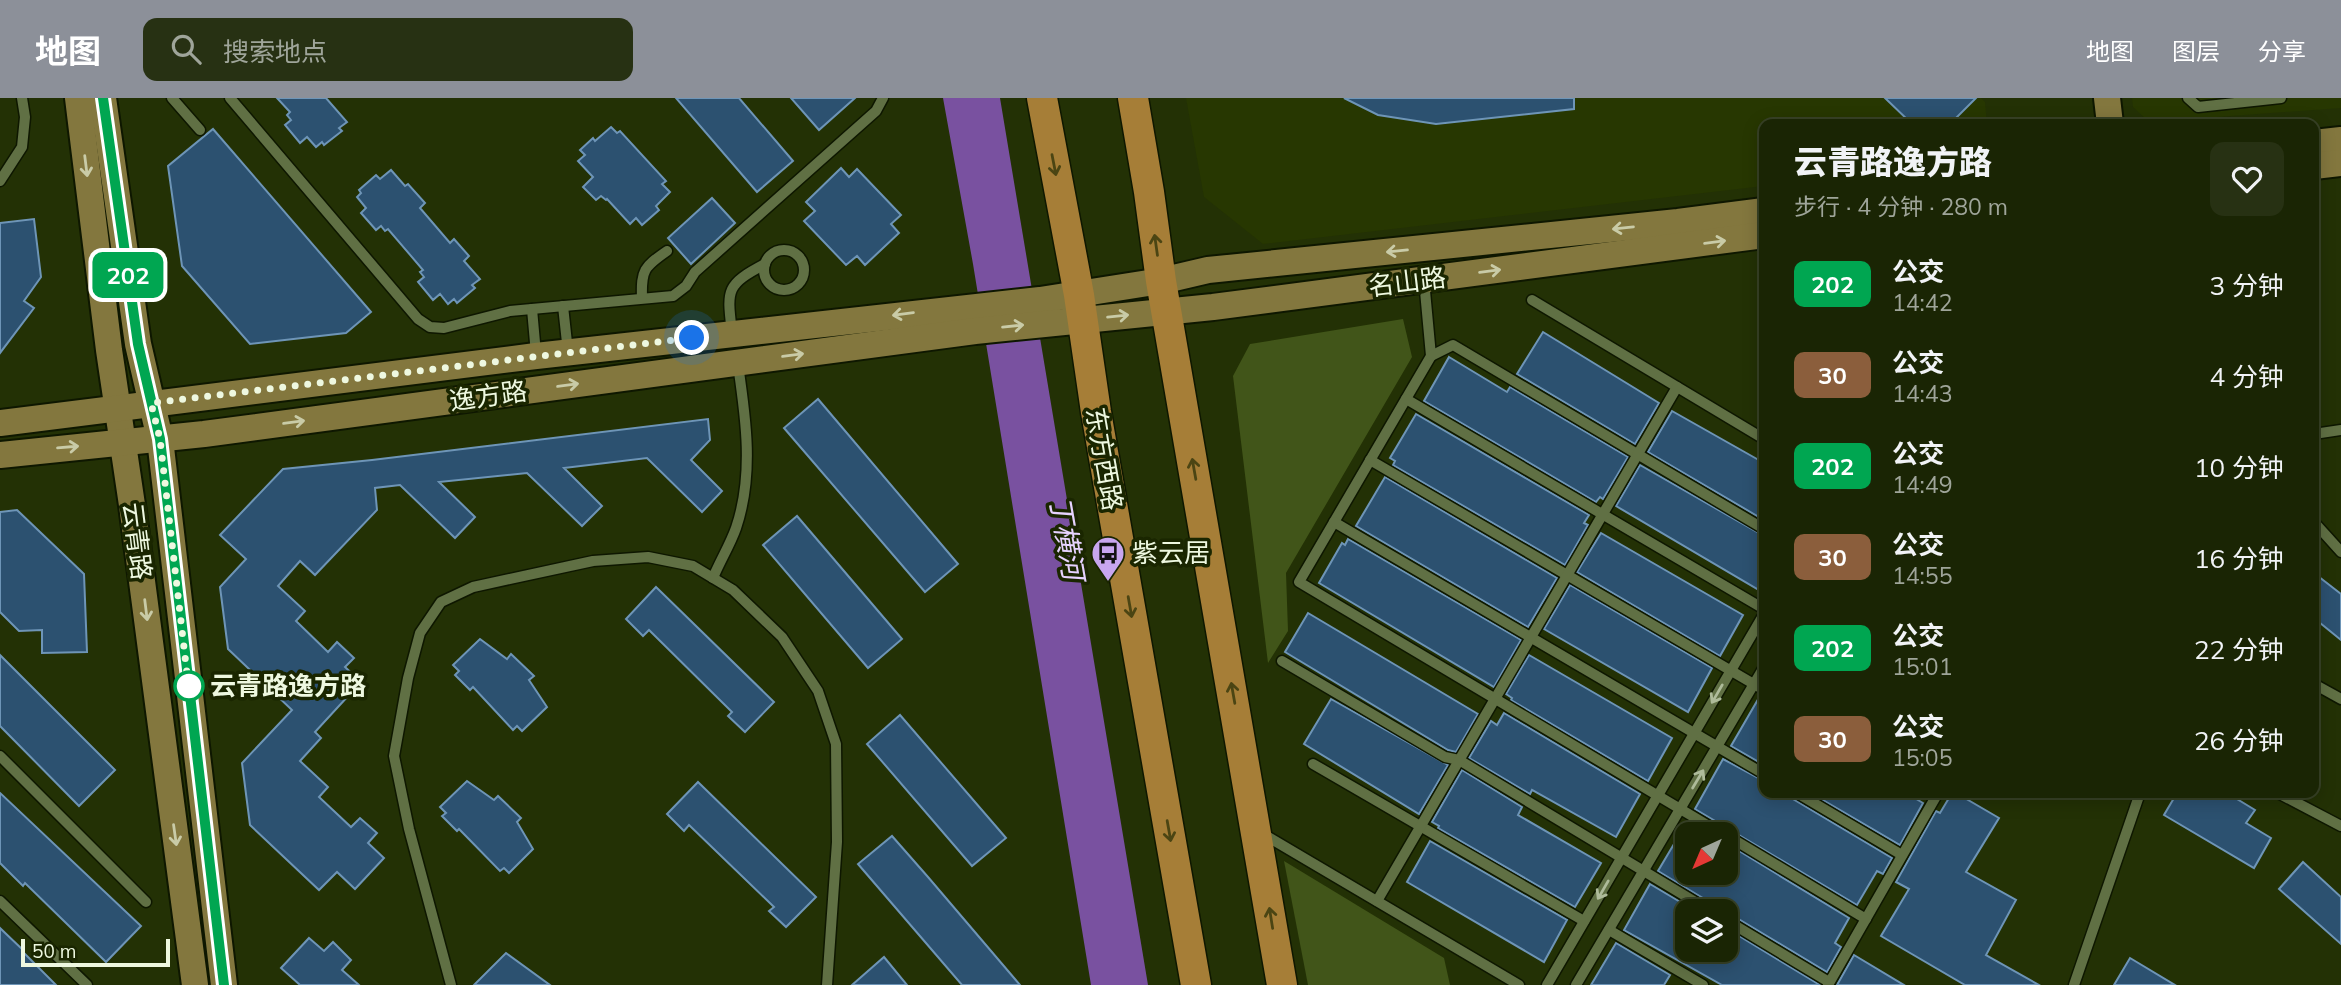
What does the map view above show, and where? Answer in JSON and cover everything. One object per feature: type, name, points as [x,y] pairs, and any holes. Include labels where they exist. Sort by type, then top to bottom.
[{"type":"main road","name":"东方西路","points":[[1042,98],[1081,307],[1098,426],[1196,985]]},
{"type":"main road","points":[[1133,98],[1161,281],[1282,985]]},
{"type":"street","name":"云青路","points":[[78,98],[195,985]]},
{"type":"street","name":"云青路","points":[[103,98],[138,344],[160,439],[224,985]]},
{"type":"street","points":[[2107,98],[2109,119]]},
{"type":"street","points":[[2319,142],[2341,140]]},
{"type":"street","points":[[2319,165],[2341,163]]},
{"type":"street","name":"名山路","points":[[1081,307],[1161,281],[1208,270],[1759,212]]},
{"type":"street","name":"名山路","points":[[1081,307],[1167,311],[1759,236]]},
{"type":"street","name":"逸方路","points":[[0,455],[160,439],[735,348],[1081,307]]},
{"type":"street","name":"逸方路","points":[[0,423],[569,352],[735,348]]},
{"type":"lane","points":[[0,181],[22,147],[25,117],[22,98]]},
{"type":"lane","points":[[172,98],[200,130]]},
{"type":"lane","points":[[230,98],[418,319],[430,327],[444,328],[510,311],[673,296],[686,286],[695,272],[876,111],[883,98]]},
{"type":"lane","points":[[2188,98],[2198,107],[2281,98]]},
{"type":"lane","points":[[713,578],[736,527],[747,477],[746,421],[729,304],[731,289],[740,277],[765,264],[773,253],[780,250],[799,256],[804,268],[802,280],[793,289],[780,290],[766,278],[765,264]]},
{"type":"lane","points":[[642,298],[642,276],[648,264],[667,251]]},
{"type":"lane","points":[[1424,279],[1431,356]]},
{"type":"lane","points":[[1532,300],[1759,436]]},
{"type":"lane","points":[[563,306],[569,352]]},
{"type":"lane","points":[[532,309],[536,356]]},
{"type":"lane","points":[[1703,822],[1299,582],[1431,356],[1453,345],[1759,526]]},
{"type":"lane","points":[[1377,901],[1676,387]]},
{"type":"lane","points":[[1406,399],[1759,608]]},
{"type":"lane","points":[[2319,433],[2341,430]]},
{"type":"lane","points":[[1370,460],[1759,687]]},
{"type":"lane","points":[[1334,522],[1759,771]]},
{"type":"lane","points":[[2319,528],[2341,552]]},
{"type":"lane","points":[[451,985],[409,829],[394,756],[408,678],[420,633],[441,602],[473,587],[593,561],[648,556],[693,566],[733,590],[782,638],[818,691],[836,744],[837,842],[827,985]]},
{"type":"lane","points":[[1547,985],[1759,620]]},
{"type":"lane","points":[[1282,662],[1445,757],[1459,760],[1691,899]]},
{"type":"lane","points":[[1576,985],[1759,676]]},
{"type":"lane","points":[[2319,686],[2340,696]]},
{"type":"lane","points":[[0,756],[146,902]]},
{"type":"lane","points":[[1313,764],[1584,921]]},
{"type":"lane","points":[[1805,798],[1902,855]]},
{"type":"lane","points":[[1738,927],[1828,983],[1935,798]]},
{"type":"lane","points":[[2074,985],[2138,798]]},
{"type":"lane","points":[[2288,798],[2341,826]]},
{"type":"lane","points":[[1256,830],[1519,985]]},
{"type":"lane","points":[[1738,843],[1866,919]]},
{"type":"lane","points":[[0,901],[87,985]]},
{"type":"lane","points":[[1609,930],[1703,985]]},
{"type":"shaded area","points":[[1186,98],[1981,98],[1985,102],[1987,119],[1759,119],[1759,187],[1263,244],[1204,197]]},
{"type":"shaded area","points":[[2132,98],[2341,98],[2341,108],[2190,119],[2146,119],[2133,107]]},
{"type":"shaded area","points":[[1403,319],[1412,357],[1286,573],[1288,631],[1268,663],[1233,376],[1250,344]]},
{"type":"shaded area","points":[[1284,861],[1444,958],[1450,985],[1308,985]]},
{"type":"water","name":"丁横河","points":[[943,98],[1000,98],[1148,985],[1091,985],[973,264]]},
{"type":"building","points":[[277,98],[326,98],[347,122],[339,128],[342,131],[324,145],[322,142],[316,147],[307,137],[300,143],[285,125],[291,120],[287,115],[290,112]]},
{"type":"building","points":[[676,98],[739,98],[793,161],[757,192]]},
{"type":"building","points":[[791,98],[855,98],[819,130]]},
{"type":"building","points":[[1344,98],[1574,98],[1574,109],[1436,124],[1378,115]]},
{"type":"building","points":[[1885,98],[1976,98],[1955,119],[1907,119]]},
{"type":"building","points":[[611,127],[617,133],[620,131],[666,181],[662,184],[670,192],[656,206],[659,210],[642,225],[636,218],[630,224],[607,199],[601,196],[596,200],[583,187],[593,177],[578,161],[585,155],[580,150]]},
{"type":"building","points":[[213,129],[371,312],[346,333],[250,344],[182,266],[168,166]]},
{"type":"building","points":[[841,168],[849,177],[857,169],[901,215],[891,224],[899,233],[865,265],[857,256],[846,265],[804,221],[815,211],[806,202]]},
{"type":"building","points":[[391,170],[425,203],[420,208],[450,243],[454,239],[469,256],[464,261],[480,279],[472,285],[475,288],[457,303],[454,299],[448,304],[440,294],[433,300],[418,282],[424,277],[420,272],[423,270],[388,229],[385,231],[381,226],[376,230],[361,213],[366,208],[357,197],[361,193],[359,190],[376,175],[380,179]]},
{"type":"building","points":[[712,198],[735,223],[691,264],[668,238]]},
{"type":"building","points":[[34,219],[41,277],[24,301],[34,308],[0,353],[0,223]]},
{"type":"building","points":[[1543,332],[1659,403],[1635,444],[1517,374]]},
{"type":"building","points":[[1449,357],[1507,392],[1510,387],[1628,457],[1603,499],[1600,497],[1596,502],[1424,401]]},
{"type":"building","points":[[818,399],[958,564],[925,592],[784,428]]},
{"type":"building","points":[[1672,411],[1759,460],[1759,517],[1648,452]]},
{"type":"building","points":[[1416,414],[1589,515],[1584,523],[1588,525],[1565,565],[1393,465],[1395,461],[1390,458]]},
{"type":"building","points":[[708,419],[710,440],[691,460],[722,491],[702,512],[647,458],[564,468],[602,506],[582,526],[527,473],[439,482],[475,517],[455,538],[400,485],[375,488],[377,510],[315,575],[300,561],[278,586],[305,611],[296,621],[328,652],[337,642],[354,658],[345,667],[361,682],[315,732],[321,738],[300,761],[328,787],[319,797],[351,827],[360,818],[377,833],[368,843],[384,858],[355,889],[337,872],[319,890],[250,825],[242,763],[292,710],[228,649],[220,587],[246,559],[220,535],[283,469]]},
{"type":"building","points":[[1640,465],[1759,533],[1759,590],[1616,506]]},
{"type":"building","points":[[1385,477],[1557,578],[1528,627],[1356,526]]},
{"type":"building","points":[[17,510],[84,574],[87,652],[42,653],[42,630],[19,631],[0,612],[0,512]]},
{"type":"building","points":[[797,516],[902,639],[868,668],[763,545]]},
{"type":"building","points":[[1601,533],[1743,615],[1720,656],[1577,572]]},
{"type":"building","points":[[1348,539],[1521,640],[1494,687],[1319,583],[1342,543],[1345,545]]},
{"type":"building","points":[[2319,577],[2341,594],[2341,640],[2319,622]]},
{"type":"building","points":[[1570,585],[1712,668],[1688,712],[1544,629]]},
{"type":"building","points":[[656,587],[774,702],[745,732],[728,716],[732,712],[649,630],[643,636],[626,619]]},
{"type":"building","points":[[1308,613],[1478,714],[1456,752],[1448,750],[1285,652]]},
{"type":"building","points":[[480,639],[507,659],[511,654],[534,676],[529,680],[547,707],[522,731],[517,726],[513,730],[473,687],[470,690],[455,675],[459,671],[453,665]]},
{"type":"building","points":[[0,655],[115,770],[79,806],[0,726]]},
{"type":"building","points":[[1529,655],[1672,738],[1648,781],[1511,700],[1506,694]]},
{"type":"building","points":[[1759,698],[1759,762],[1731,746]]},
{"type":"building","points":[[1331,699],[1448,765],[1419,814],[1304,744]]},
{"type":"building","points":[[1504,713],[1640,794],[1616,837],[1532,790],[1530,794],[1469,758],[1491,721],[1497,725]]},
{"type":"building","points":[[900,715],[1006,838],[972,866],[867,744]]},
{"type":"building","points":[[1723,759],[1759,778],[1759,798],[1792,798],[1892,858],[1883,874],[1877,871],[1857,905],[1738,834],[1738,822],[1717,822],[1695,809]]},
{"type":"building","points":[[1462,770],[1522,807],[1518,815],[1601,863],[1575,907],[1432,822]]},
{"type":"building","points":[[467,781],[494,800],[498,796],[521,818],[517,822],[533,849],[509,873],[504,868],[500,871],[459,829],[457,831],[442,816],[446,813],[440,807]]},
{"type":"building","points":[[698,782],[816,897],[786,927],[769,911],[774,907],[689,825],[684,831],[667,814]]},
{"type":"building","points":[[0,793],[141,926],[106,962],[25,883],[23,886],[0,863]]},
{"type":"building","points":[[1820,798],[1914,798],[1923,803],[1900,845]]},
{"type":"building","points":[[1949,798],[1965,798],[1999,818],[1966,872],[2016,900],[1986,955],[2039,985],[1965,985],[1881,936],[1909,889],[1896,882],[1936,811],[1940,813]]},
{"type":"building","points":[[2174,798],[2235,798],[2255,810],[2246,823],[2271,838],[2254,868],[2164,815]]},
{"type":"building","points":[[892,836],[1020,985],[962,985],[858,864]]},
{"type":"building","points":[[1430,841],[1567,920],[1544,962],[1407,882]]},
{"type":"building","points":[[1675,842],[1675,881],[1658,871]]},
{"type":"building","points":[[1738,850],[1849,918],[1835,943],[1841,947],[1827,972],[1738,919],[1738,899],[1704,899],[1683,886],[1738,886]]},
{"type":"building","points":[[2303,862],[2341,897],[2341,944],[2279,889]]},
{"type":"building","points":[[1650,884],[1675,899],[1675,959],[1624,930]]},
{"type":"building","points":[[0,928],[23,950],[56,985],[0,985]]},
{"type":"building","points":[[1738,935],[1820,985],[1722,985],[1681,962],[1738,962]]},
{"type":"building","points":[[309,938],[324,951],[333,942],[351,960],[342,970],[359,985],[300,985],[281,968]]},
{"type":"building","points":[[1616,943],[1670,975],[1664,985],[1591,985]]},
{"type":"building","points":[[506,953],[550,985],[474,985]]},
{"type":"building","points":[[1854,955],[1904,985],[1837,985]]},
{"type":"building","points":[[884,957],[907,985],[852,985]]},
{"type":"building","points":[[2130,958],[2175,985],[2114,985]]},
{"type":"bus line","name":"202","points":[[103,98],[138,344],[160,439],[224,985]]},
{"type":"place","name":"紫云居","points":[[1108,583]]},
{"type":"place","name":"云青路逸方路","points":[[189,686]]},
{"type":"route","points":[[189,686],[189,691],[160,439],[151,403],[692,338]]}]
